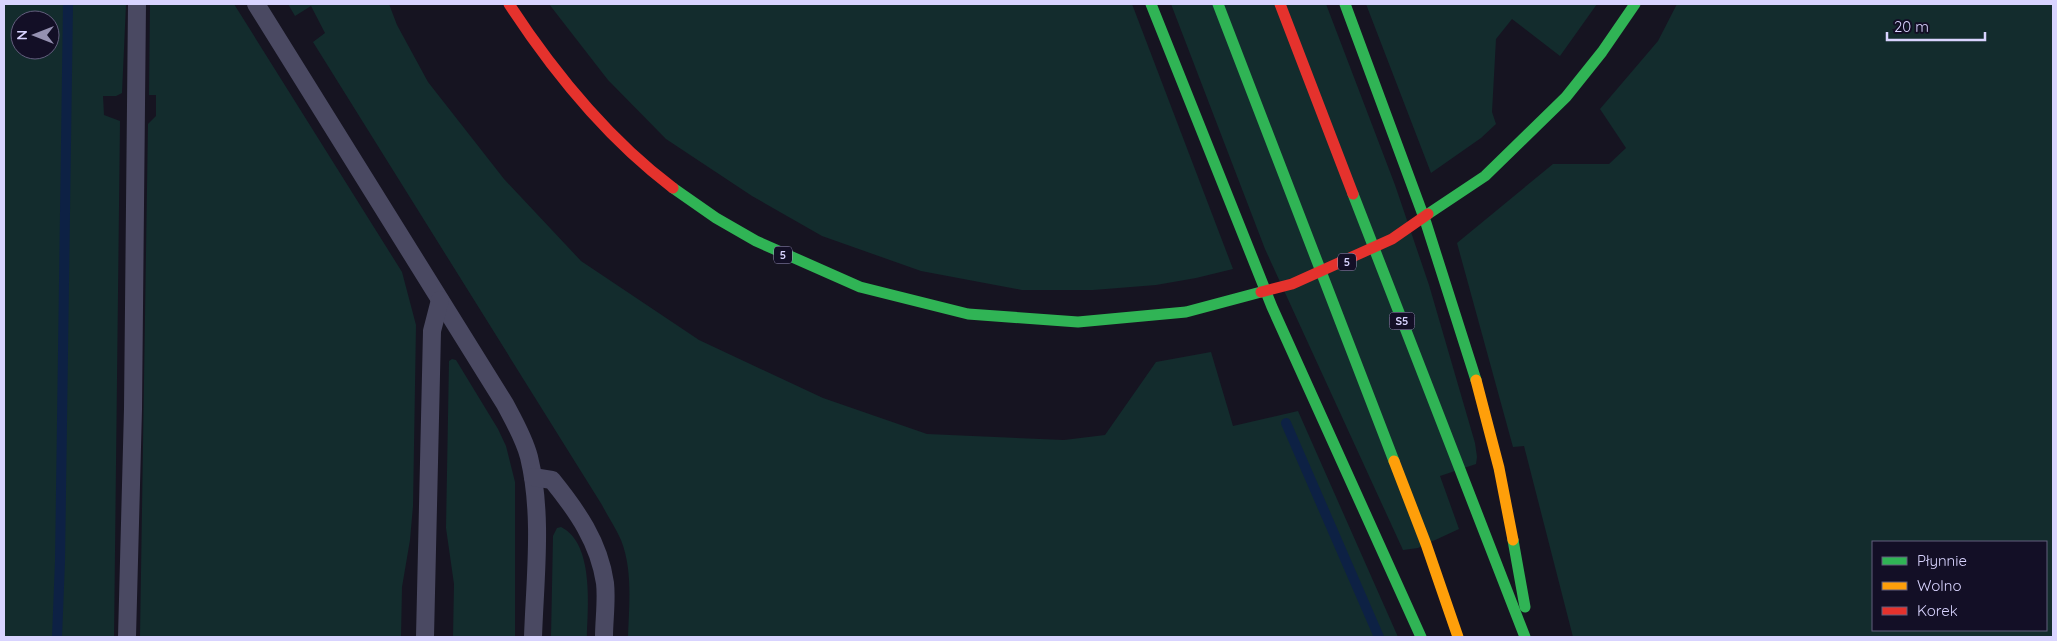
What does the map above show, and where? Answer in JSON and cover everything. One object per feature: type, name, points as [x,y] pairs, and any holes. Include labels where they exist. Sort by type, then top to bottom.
[{"type":"highway","name":"5","points":[[508,4],[550,65],[614,138],[656,175],[678,191],[727,225],[780,254],[852,285],[911,304],[973,315],[1046,322],[1105,322],[1150,318],[1203,309],[1272,292],[1321,274],[1368,252],[1462,195],[1519,147],[1540,127],[1593,65],[1635,4]]},
{"type":"highway","points":[[1151,4],[1272,307],[1421,637]]},
{"type":"highway","points":[[1218,4],[1422,535],[1458,637]]},
{"type":"highway","name":"S5","points":[[1280,4],[1525,637]]},
{"type":"highway","points":[[1345,4],[1390,122],[1473,369],[1494,448],[1512,529],[1531,637]]},
{"type":"lane","points":[[127,637],[133,409],[137,4]]},
{"type":"lane","points":[[256,4],[520,431],[533,477],[536,519],[533,637]]},
{"type":"lane","points":[[426,637],[432,331],[440,300]]},
{"type":"lane","points":[[533,477],[552,480],[573,507],[596,546],[605,584],[604,637]]},
{"type":"green space","points":[[4,4],[126,4],[122,93],[116,96],[103,96],[104,115],[120,121],[114,637],[4,637]]},
{"type":"green space","points":[[150,4],[234,4],[402,272],[416,325],[413,506],[410,540],[402,587],[401,637],[140,637],[148,124],[156,116],[156,95],[149,95]]},
{"type":"green space","points":[[288,4],[389,4],[397,25],[428,82],[504,179],[581,261],[699,340],[823,398],[927,434],[1064,440],[1105,435],[1156,362],[1211,352],[1233,426],[1298,411],[1398,637],[628,637],[629,576],[625,552],[617,531],[313,42],[325,33],[311,6],[295,16]]},
{"type":"green space","points":[[549,4],[1132,4],[1233,269],[1156,285],[1093,290],[1022,290],[921,271],[822,236],[752,196],[666,139],[608,80]]},
{"type":"green space","points":[[1171,4],[1326,4],[1395,185],[1429,285],[1475,443],[1476,464],[1440,476],[1459,529],[1418,548],[1403,550],[1265,249]]},
{"type":"green space","points":[[1366,4],[1597,4],[1560,56],[1512,19],[1496,39],[1492,112],[1496,124],[1481,138],[1431,173]]},
{"type":"green space","points":[[1677,4],[2053,4],[2053,637],[1573,637],[1524,446],[1513,447],[1457,243],[1553,164],[1609,164],[1626,148],[1600,109],[1658,41]]},
{"type":"green space","points":[[452,359],[456,360],[498,429],[506,446],[515,482],[515,637],[453,637],[454,584],[446,528],[449,361]]},
{"type":"green space","points":[[561,527],[572,535],[584,561],[588,593],[587,637],[551,637],[553,536],[557,528]]},
{"type":"waterway","points":[[57,637],[60,561],[68,4]]},
{"type":"waterway","points":[[1286,423],[1379,637]]},
{"type":"traffic: fast","points":[[1151,4],[1272,307],[1421,637]]},
{"type":"traffic: fast","points":[[1218,4],[1394,461]]},
{"type":"traffic: fast","points":[[1345,4],[1426,223],[1476,380]]},
{"type":"traffic: fast","points":[[1428,214],[1485,176],[1566,97],[1602,52],[1635,4]]},
{"type":"traffic: fast","points":[[673,188],[716,218],[756,241],[860,287],[968,314],[1078,322],[1186,312],[1261,292]]},
{"type":"traffic: fast","points":[[1353,194],[1525,637]]},
{"type":"traffic: fast","points":[[1513,540],[1525,607]]},
{"type":"traffic: slow","points":[[1476,380],[1499,468],[1513,540]]},
{"type":"traffic: slow","points":[[1394,461],[1426,544],[1458,637]]},
{"type":"traffic: jam","points":[[509,4],[544,55],[583,103],[626,148],[673,188]]},
{"type":"traffic: jam","points":[[1280,4],[1353,194]]},
{"type":"traffic: jam","points":[[1261,292],[1292,284],[1392,239],[1428,214]]}]
